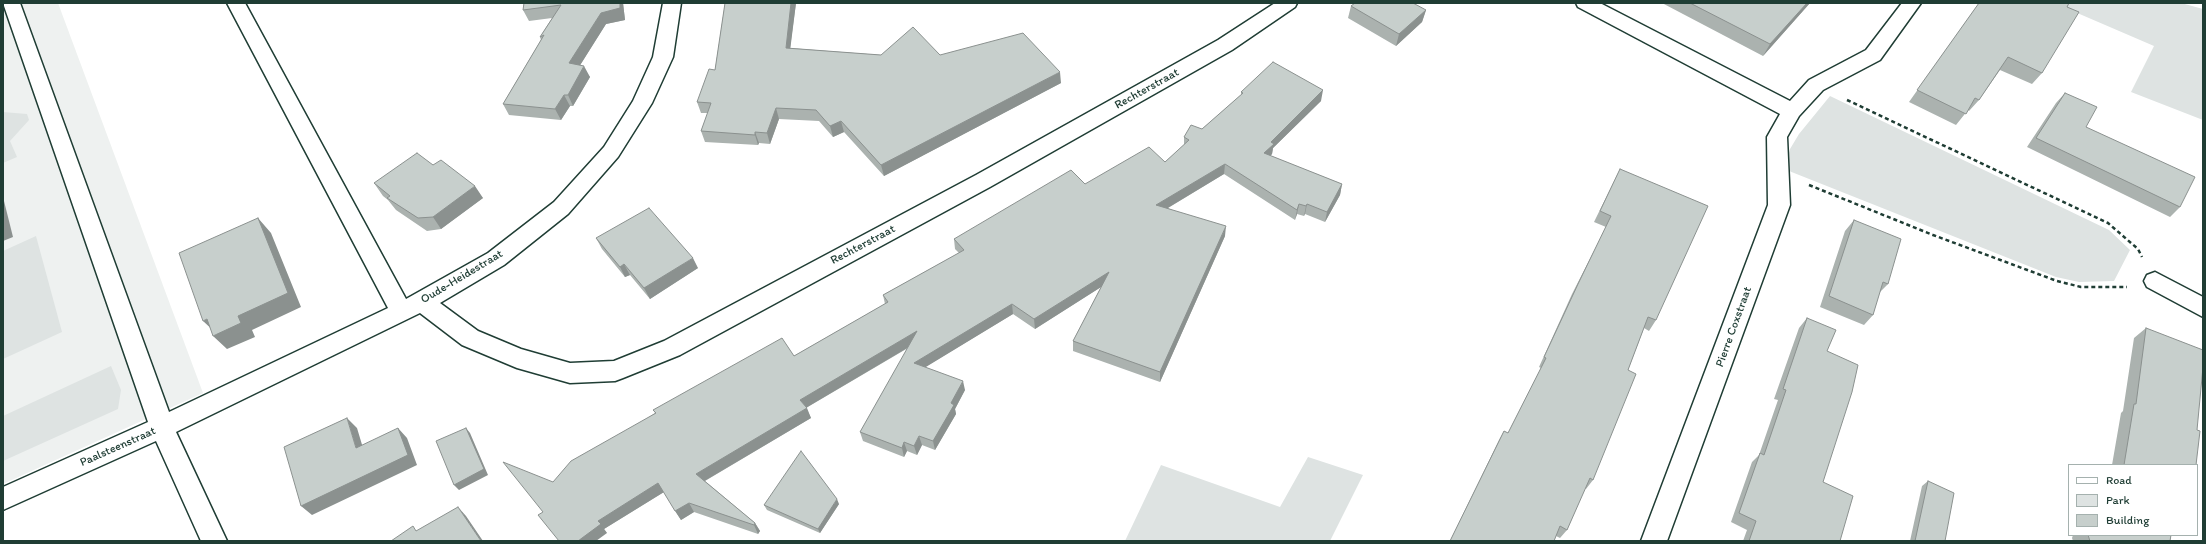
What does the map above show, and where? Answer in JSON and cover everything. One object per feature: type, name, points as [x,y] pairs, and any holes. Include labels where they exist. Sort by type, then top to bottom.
[{"type":"street","points":[[11,3],[162,427]]},
{"type":"street","points":[[236,3],[401,312]]},
{"type":"street","name":"Oude-Heidestraat","points":[[162,427],[422,302],[496,259],[560,208],[611,152],[642,103],[664,57],[672,3]]},
{"type":"street","name":"Rechterstraat","points":[[422,302],[470,338],[517,358],[570,373],[615,371],[672,348],[983,180],[1225,45],[1288,3]]},
{"type":"street","points":[[1585,3],[1792,111]]},
{"type":"street","name":"Pierre Coxstraat","points":[[1654,541],[1779,205],[1776,138],[1792,111],[1816,85],[1873,55],[1912,3]]},
{"type":"street","points":[[2156,282],[2203,308]]},
{"type":"street","name":"Paalsteenstraat","points":[[3,499],[162,427],[214,541]]},
{"type":"path","points":[[1777,172],[1933,235],[2057,281],[2081,287],[2123,288],[2156,282],[2138,249],[2108,223],[1816,85]]},
{"type":"shaded area","points":[[3,3],[58,3],[203,393],[3,484]]},
{"type":"green space","points":[[2054,3],[2181,3],[2203,9],[2203,120],[2131,92],[2154,46]]},
{"type":"green space","points":[[1830,96],[2109,230],[2130,250],[2114,281],[2079,282],[2056,277],[1789,171],[1787,160],[1790,149],[1799,134]]},
{"type":"green space","points":[[3,112],[27,114],[29,120],[10,141],[17,157],[3,163]]},
{"type":"green space","points":[[36,236],[62,332],[3,359],[3,251]]},
{"type":"green space","points":[[111,366],[121,390],[118,409],[3,461],[3,416]]},
{"type":"green space","points":[[1308,457],[1363,475],[1330,541],[1125,541],[1161,465],[1280,507]]},
{"type":"building","points":[[524,3],[620,3],[620,8],[601,13],[569,63],[584,66],[568,95],[564,95],[555,109],[503,104],[544,35],[540,37],[561,5],[523,10]]},
{"type":"building","points":[[725,3],[791,3],[786,48],[881,55],[913,27],[940,55],[1023,33],[1060,72],[881,165],[841,121],[830,126],[816,110],[776,108],[767,133],[755,132],[755,135],[701,131],[711,103],[697,102],[709,69],[715,70]]},
{"type":"building","points":[[1355,3],[1413,3],[1426,10],[1399,34],[1351,6]]},
{"type":"building","points":[[1690,3],[1807,3],[1770,44]]},
{"type":"building","points":[[1979,3],[2069,3],[2067,7],[2079,12],[2042,73],[2008,57],[1979,100],[1975,98],[1966,114],[1917,90]]},
{"type":"building","points":[[1273,62],[1323,90],[1271,142],[1274,144],[1264,153],[1342,184],[1327,212],[1307,204],[1306,206],[1299,204],[1297,210],[1225,164],[1156,205],[1226,226],[1160,372],[1073,341],[1109,272],[1034,319],[1012,304],[914,363],[963,381],[951,403],[954,405],[933,441],[919,436],[914,446],[904,442],[902,448],[860,432],[917,331],[800,400],[807,408],[696,474],[755,523],[754,525],[689,503],[675,511],[658,483],[598,521],[601,524],[578,541],[559,541],[538,515],[543,512],[503,462],[553,482],[571,461],[656,413],[653,410],[782,338],[794,356],[888,302],[883,295],[964,250],[954,239],[1071,170],[1085,184],[1149,147],[1165,162],[1189,140],[1184,137],[1191,125],[1202,129],[1243,93],[1241,92]]},
{"type":"building","points":[[2065,93],[2097,107],[2086,127],[2195,177],[2180,207],[2036,138]]},
{"type":"building","points":[[417,153],[433,165],[441,160],[475,186],[433,217],[418,218],[387,198],[390,196],[374,183]]},
{"type":"building","points":[[1620,169],[1708,206],[1656,320],[1648,317],[1628,370],[1636,374],[1593,480],[1590,478],[1567,530],[1560,526],[1554,541],[1450,541],[1504,431],[1508,433],[1546,358],[1544,357],[1611,216],[1600,211]]},
{"type":"building","points":[[649,208],[693,258],[644,288],[624,264],[620,267],[596,238]]},
{"type":"building","points":[[258,218],[288,293],[238,316],[241,323],[213,336],[207,319],[203,321],[179,253]]},
{"type":"building","points":[[1854,220],[1901,239],[1888,284],[1883,282],[1873,315],[1829,296]]},
{"type":"building","points":[[1807,318],[1836,330],[1827,351],[1858,365],[1852,392],[1823,482],[1853,496],[1840,541],[1749,541],[1756,521],[1739,513],[1760,453],[1764,455],[1786,390],[1783,389]]},
{"type":"building","points":[[2146,328],[2203,350],[2203,367],[2197,430],[2200,431],[2196,464],[2124,464],[2134,404],[2136,404]]},
{"type":"building","points":[[347,418],[356,448],[398,428],[408,455],[301,506],[284,447]]},
{"type":"building","points":[[466,428],[484,469],[454,485],[436,441]]},
{"type":"building","points":[[801,451],[837,499],[818,529],[764,505]]},
{"type":"building","points":[[1928,481],[1954,493],[1945,541],[1915,541]]},
{"type":"building","points":[[458,507],[481,541],[391,541],[413,526],[416,531]]},
{"type":"building","points":[[2088,536],[2171,536],[2170,541],[2090,541]]}]
